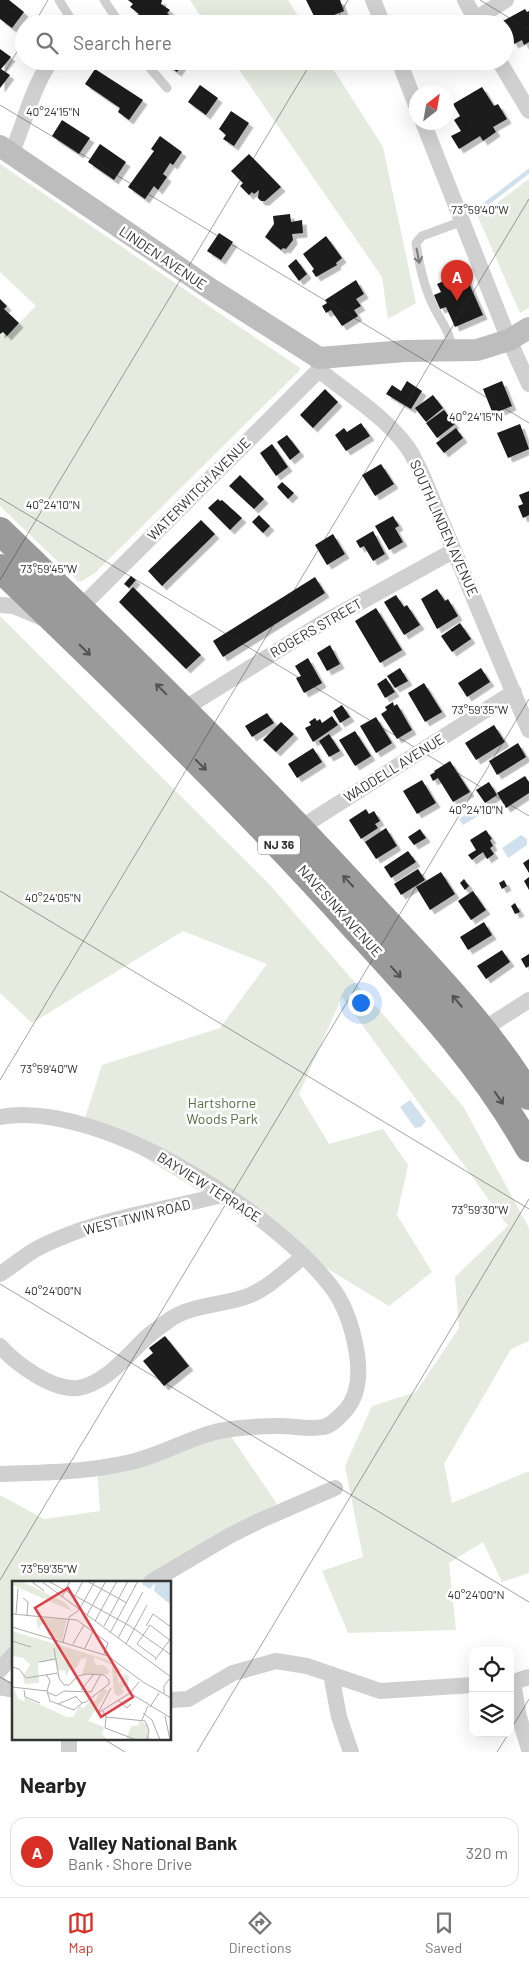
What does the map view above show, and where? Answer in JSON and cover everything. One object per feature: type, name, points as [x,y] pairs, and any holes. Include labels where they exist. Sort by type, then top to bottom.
[{"type":"highway","name":"NAVESINK AVENUE","points":[[0,531],[80,608],[300,828],[482,1030],[529,1096]]},
{"type":"highway","name":"NAVESINK AVENUE","points":[[0,568],[240,804],[396,971],[464,1051],[497,1095],[529,1148]]},
{"type":"street","points":[[373,0],[379,15]]},
{"type":"street","points":[[465,0],[470,15]]},
{"type":"street","points":[[484,15],[506,0]]},
{"type":"street","name":"LINDEN AVENUE","points":[[45,70],[37,83],[20,133],[5,150],[319,364]]},
{"type":"street","points":[[404,70],[409,85]]},
{"type":"street","points":[[505,70],[529,111]]},
{"type":"street","points":[[427,130],[509,340],[529,384]]},
{"type":"street","points":[[319,364],[405,351],[477,350],[509,340],[529,328]]},
{"type":"street","name":"SOUTH LINDEN AVENUE","points":[[319,364],[385,423],[407,446],[424,479],[529,730]]},
{"type":"street","name":"WATERWITCH AVENUE","points":[[80,608],[319,364]]},
{"type":"street","name":"ROGERS STREET","points":[[182,710],[319,624],[453,551]]},
{"type":"street","points":[[0,605],[14,606],[58,624]]},
{"type":"street","name":"WADDELL AVENUE","points":[[300,828],[514,692]]},
{"type":"street","points":[[482,1030],[529,1000]]},
{"type":"street","name":"BAYVIEW TERRACE","points":[[0,1117],[24,1114],[84,1124],[152,1151],[254,1212],[304,1256],[331,1286],[343,1304],[354,1340],[358,1364],[358,1378],[354,1398],[346,1410],[325,1427],[278,1426],[229,1429],[206,1435],[160,1454],[131,1462],[105,1467],[0,1474]]},
{"type":"street","name":"WEST TWIN ROAD","points":[[0,1274],[36,1249],[68,1235],[116,1219],[180,1206],[225,1194]]},
{"type":"street","points":[[0,1346],[15,1361],[30,1372],[53,1384],[66,1388],[78,1388],[99,1380],[149,1335],[174,1317],[196,1309],[245,1297],[260,1290],[304,1256]]},
{"type":"street","points":[[153,1581],[252,1524],[335,1488]]},
{"type":"street","points":[[0,1670],[12,1656]]},
{"type":"street","points":[[171,1700],[188,1699],[233,1673],[276,1661],[307,1666],[380,1691],[388,1692],[469,1685]]},
{"type":"street","points":[[331,1674],[339,1717],[351,1752]]},
{"type":"street","points":[[514,1682],[529,1677]]},
{"type":"street","points":[[0,1685],[3,1688],[12,1690]]},
{"type":"street","points":[[513,1692],[529,1749]]},
{"type":"lane","points":[[59,0],[68,15]]},
{"type":"lane","points":[[104,0],[114,15]]},
{"type":"lane","points":[[152,70],[167,88]]},
{"type":"lane","points":[[452,350],[448,330],[434,308],[428,293],[416,243],[422,236],[463,221]]},
{"type":"green space","points":[[190,0],[288,0],[297,15],[200,15]]},
{"type":"green space","points":[[239,70],[334,70],[383,147],[416,303],[388,319],[382,277]]},
{"type":"green space","points":[[0,164],[300,368],[95,573],[82,581],[78,581],[0,506],[0,334],[3,332],[7,336],[36,306],[0,272]]},
{"type":"green space","points":[[529,179],[529,308],[520,313],[478,217]]},
{"type":"green space","name":"Hartshorne Woods Park","points":[[0,616],[268,883],[463,1106],[529,1228],[529,1341],[511,1349],[444,1464],[452,1503],[529,1471],[529,1573],[502,1582],[483,1542],[449,1563],[456,1630],[348,1633],[322,1571],[363,1557],[345,1466],[372,1406],[416,1392],[459,1328],[455,1277],[508,1226],[342,997],[299,1094],[329,1144],[383,1129],[408,1165],[397,1215],[432,1272],[389,1306],[84,1121],[102,1065],[220,1028],[267,964],[183,931],[32,1023],[0,993]]},
{"type":"green space","points":[[228,1432],[277,1504],[146,1581],[12,1581],[12,1660],[0,1667],[0,1495],[44,1519],[100,1511],[97,1469]]},
{"type":"water","points":[[474,809],[478,816],[463,825],[459,819]]},
{"type":"water","points":[[521,835],[527,839],[527,845],[508,858],[502,848]]},
{"type":"water","points":[[410,1100],[426,1121],[421,1127],[415,1128],[400,1107]]},
{"type":"building","points":[[0,0],[9,0],[24,12],[22,15],[15,15],[15,24],[12,28],[0,19]]},
{"type":"building","points":[[128,0],[162,0],[161,4],[170,10],[167,13],[169,15],[138,15],[130,7],[133,4]]},
{"type":"building","points":[[306,0],[340,0],[344,11],[334,15],[314,15]]},
{"type":"building","points":[[525,9],[527,12],[529,11],[529,42],[524,45],[522,40],[514,44],[514,15]]},
{"type":"building","points":[[0,49],[11,57],[1,69],[10,75],[0,88]]},
{"type":"building","points":[[94,70],[97,70],[143,100],[129,120],[118,112],[120,108],[85,84]]},
{"type":"building","points":[[200,85],[218,98],[206,115],[188,102]]},
{"type":"building","points":[[482,87],[494,106],[498,104],[507,119],[493,127],[496,132],[483,141],[480,136],[459,149],[451,136],[461,131],[454,120],[460,116],[454,103]]},
{"type":"building","points":[[231,111],[249,123],[234,146],[223,139],[226,135],[219,129]]},
{"type":"building","points":[[62,120],[90,138],[79,154],[52,136]]},
{"type":"building","points":[[160,136],[182,152],[173,165],[170,163],[163,174],[167,177],[158,190],[154,186],[145,199],[128,187],[154,151],[151,149]]},
{"type":"building","points":[[100,144],[126,162],[114,180],[88,162]]},
{"type":"building","points":[[249,154],[281,187],[265,201],[261,201],[258,198],[259,190],[249,195],[240,186],[243,183],[231,171]]},
{"type":"building","points":[[290,214],[291,222],[302,220],[303,233],[292,234],[293,240],[286,249],[283,248],[281,250],[265,237],[274,224],[273,216]]},
{"type":"building","points":[[219,233],[233,242],[221,260],[207,251]]},
{"type":"building","points":[[326,236],[342,258],[336,263],[337,265],[316,277],[312,271],[314,269],[303,254]]},
{"type":"building","points":[[296,259],[307,274],[299,281],[288,266]]},
{"type":"building","points":[[464,272],[483,315],[455,327],[446,307],[440,309],[434,295],[441,292],[437,284]]},
{"type":"building","points":[[356,280],[364,294],[356,299],[361,306],[354,310],[358,316],[342,326],[331,310],[326,313],[322,306],[327,303],[325,300]]},
{"type":"building","points":[[0,299],[7,306],[4,309],[19,323],[7,336],[3,332],[0,334]]},
{"type":"building","points":[[407,381],[422,391],[411,409],[386,394],[392,385],[401,391]]},
{"type":"building","points":[[502,381],[512,406],[493,414],[483,389]]},
{"type":"building","points":[[325,389],[338,402],[313,428],[300,415]]},
{"type":"building","points":[[433,395],[443,408],[426,422],[415,408]]},
{"type":"building","points":[[444,410],[455,424],[437,438],[426,423]]},
{"type":"building","points":[[361,423],[370,436],[346,451],[335,435],[344,428],[347,432]]},
{"type":"building","points":[[520,424],[529,449],[508,458],[497,433]]},
{"type":"building","points":[[456,428],[463,438],[444,453],[436,443]]},
{"type":"building","points":[[287,435],[300,452],[290,460],[277,442]]},
{"type":"building","points":[[272,444],[288,467],[276,476],[260,453]]},
{"type":"building","points":[[381,464],[394,484],[375,496],[362,475]]},
{"type":"building","points":[[240,475],[264,499],[254,509],[229,486]]},
{"type":"building","points":[[282,482],[294,493],[288,499],[277,487]]},
{"type":"building","points":[[529,491],[529,515],[523,518],[518,506],[523,504],[519,495]]},
{"type":"building","points":[[218,499],[222,500],[242,518],[230,530],[208,508]]},
{"type":"building","points":[[259,515],[270,526],[263,533],[252,522]]},
{"type":"building","points":[[393,516],[399,526],[395,528],[403,542],[389,550],[375,526]]},
{"type":"building","points":[[201,520],[215,534],[162,586],[148,571]]},
{"type":"building","points":[[373,531],[385,554],[373,561],[364,546],[360,548],[356,541]]},
{"type":"building","points":[[333,534],[345,554],[327,565],[315,545]]},
{"type":"building","points":[[131,576],[136,580],[129,588],[124,584]]},
{"type":"building","points":[[315,577],[325,593],[223,657],[213,641]]},
{"type":"building","points":[[133,587],[201,655],[186,669],[119,602]]},
{"type":"building","points":[[437,589],[445,601],[448,599],[458,616],[437,629],[421,599]]},
{"type":"building","points":[[396,595],[404,607],[407,605],[420,625],[404,635],[384,602]]},
{"type":"building","points":[[376,608],[402,650],[380,663],[355,621]]},
{"type":"building","points":[[460,623],[471,639],[452,652],[441,636]]},
{"type":"building","points":[[330,645],[340,664],[327,671],[317,653]]},
{"type":"building","points":[[308,658],[322,683],[304,693],[296,678],[301,676],[295,666]]},
{"type":"building","points":[[400,668],[408,681],[395,688],[387,676]]},
{"type":"building","points":[[481,668],[490,682],[467,697],[458,683]]},
{"type":"building","points":[[386,678],[395,692],[385,698],[377,684]]},
{"type":"building","points":[[424,683],[442,712],[425,722],[408,693]]},
{"type":"building","points":[[393,702],[394,706],[397,704],[412,730],[397,739],[381,714],[387,710],[385,707]]},
{"type":"building","points":[[342,705],[350,717],[340,723],[333,711]]},
{"type":"building","points":[[267,713],[274,723],[252,737],[245,726]]},
{"type":"building","points":[[332,716],[338,725],[313,742],[305,728],[311,725],[309,722],[315,718],[317,721],[320,719],[322,723]]},
{"type":"building","points":[[376,717],[392,743],[376,753],[360,726]]},
{"type":"building","points":[[281,722],[294,734],[276,752],[263,740]]},
{"type":"building","points":[[494,725],[505,742],[476,760],[465,743]]},
{"type":"building","points":[[355,731],[371,756],[355,766],[339,740]]},
{"type":"building","points":[[329,734],[340,751],[329,757],[319,741]]},
{"type":"building","points":[[518,743],[526,757],[497,775],[489,761]]},
{"type":"building","points":[[313,748],[322,762],[297,778],[288,764]]},
{"type":"building","points":[[450,761],[470,792],[453,802],[438,778],[433,781],[430,775]]},
{"type":"building","points":[[525,776],[529,782],[529,793],[506,808],[497,793]]},
{"type":"building","points":[[422,780],[436,803],[417,814],[403,791]]},
{"type":"building","points":[[489,782],[497,795],[485,803],[476,790]]},
{"type":"building","points":[[366,809],[369,814],[374,811],[380,821],[375,824],[378,828],[361,839],[349,820]]},
{"type":"building","points":[[386,828],[397,846],[376,859],[365,842]]},
{"type":"building","points":[[420,829],[426,838],[414,845],[408,837]]},
{"type":"building","points":[[486,830],[492,839],[490,840],[493,846],[490,848],[494,854],[487,859],[483,852],[472,860],[468,855],[476,850],[470,840]]},
{"type":"building","points":[[408,851],[416,862],[391,878],[384,867]]},
{"type":"building","points":[[529,859],[529,873],[523,863]]},
{"type":"building","points":[[418,869],[425,880],[401,895],[394,884]]},
{"type":"building","points":[[441,872],[455,894],[430,910],[416,887]]},
{"type":"building","points":[[529,877],[529,890],[524,881]]},
{"type":"building","points":[[464,879],[469,886],[465,890],[460,883]]},
{"type":"building","points":[[504,880],[507,886],[502,889],[499,883]]},
{"type":"building","points":[[473,891],[486,910],[471,920],[458,901]]},
{"type":"building","points":[[515,903],[520,912],[515,914],[511,906]]},
{"type":"building","points":[[484,922],[492,935],[468,950],[460,937]]},
{"type":"building","points":[[502,950],[510,962],[486,979],[477,966]]},
{"type":"building","points":[[529,954],[529,966],[526,968],[521,959]]},
{"type":"building","points":[[165,1336],[189,1366],[164,1386],[143,1361],[153,1353],[149,1348]]},
{"type":"waterway","points":[[482,207],[529,171]]},
{"type":"place","name":"Valley National Bank","points":[[457,301]]}]
